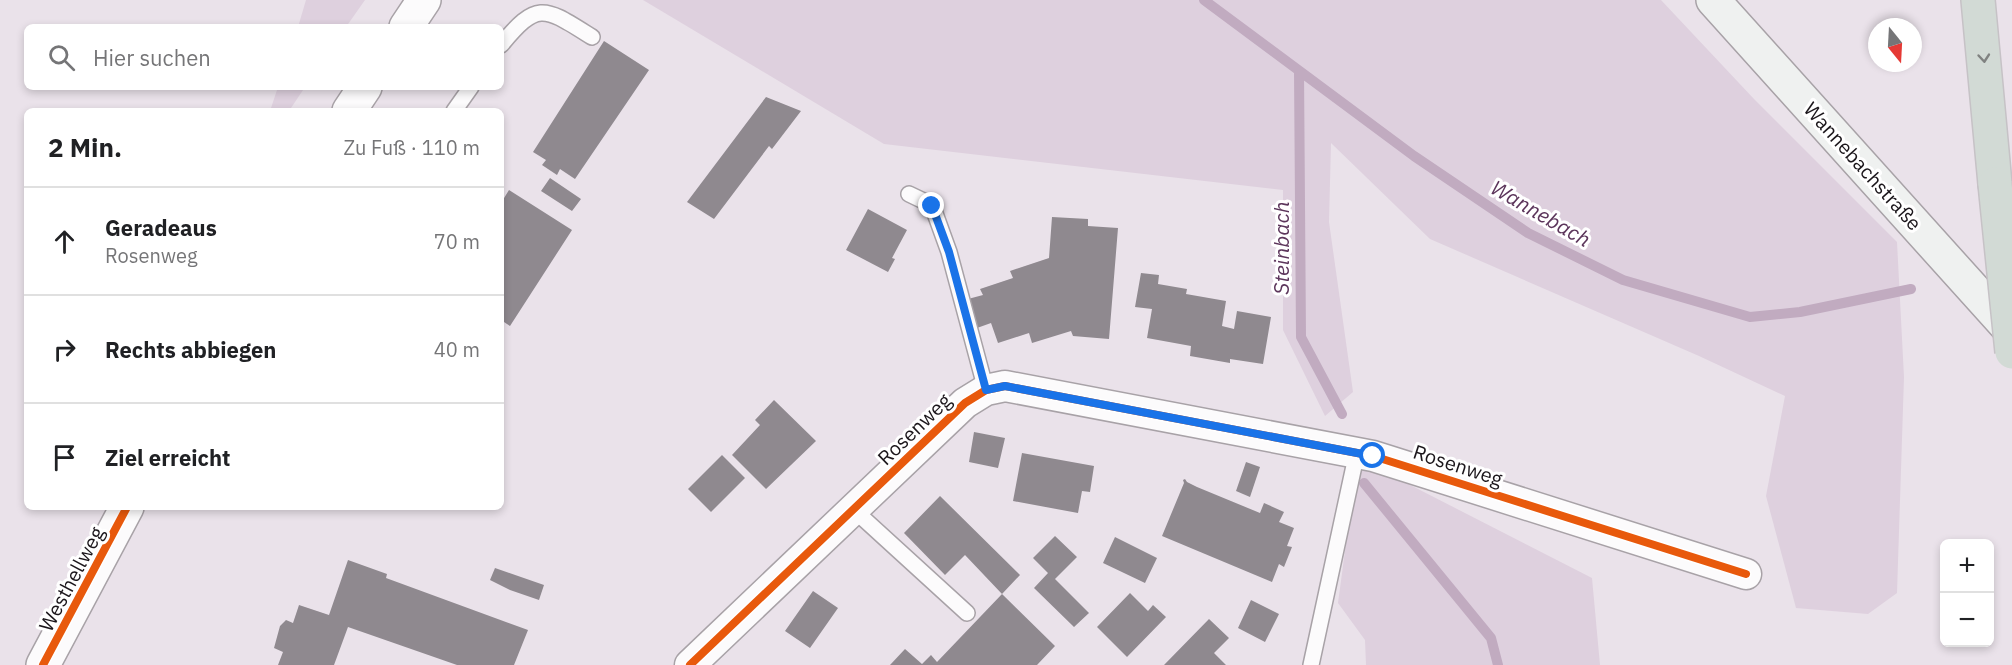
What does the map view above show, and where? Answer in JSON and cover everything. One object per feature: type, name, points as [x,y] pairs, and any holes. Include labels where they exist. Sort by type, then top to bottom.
[{"type":"highway","points":[[1978,0],[2012,352]]},
{"type":"main road","name":"Wannebachstraße","points":[[1713,0],[2012,332]]},
{"type":"street","points":[[408,24],[424,0]]},
{"type":"street","points":[[351,108],[363,90]]},
{"type":"street","name":"Rosenweg","points":[[690,665],[965,403],[986,390],[1005,386],[1373,456],[1746,574]]},
{"type":"street","name":"Westhellweg","points":[[43,665],[125,510]]},
{"type":"lane","points":[[504,40],[517,21],[531,10],[549,10],[592,37]]},
{"type":"lane","points":[[456,108],[469,90]]},
{"type":"lane","points":[[909,194],[932,206],[949,252],[986,390]]},
{"type":"lane","points":[[1311,665],[1357,453]]},
{"type":"lane","points":[[853,509],[967,613]]},
{"type":"shaded area","points":[[306,0],[365,0],[348,24],[299,24]]},
{"type":"shaded area","points":[[643,0],[1661,0],[1754,99],[1897,242],[1904,377],[1897,593],[1868,614],[1796,608],[1766,496],[1785,396],[1430,239],[1331,143],[1329,222],[1353,392],[1325,416],[1283,330],[1283,190],[884,144]]},
{"type":"shaded area","points":[[277,90],[303,90],[291,108],[271,108]]},
{"type":"shaded area","points":[[1358,454],[1375,467],[1592,578],[1600,665],[1366,665],[1365,640],[1338,603]]},
{"type":"building","points":[[604,41],[649,70],[575,179],[560,169],[557,175],[542,165],[546,160],[533,152]]},
{"type":"building","points":[[766,97],[801,111],[772,149],[769,146],[714,219],[687,202]]},
{"type":"building","points":[[550,178],[581,199],[572,211],[541,191]]},
{"type":"building","points":[[509,190],[572,230],[510,326],[504,322],[504,198]]},
{"type":"building","points":[[868,209],[907,230],[892,258],[895,259],[888,272],[846,250]]},
{"type":"building","points":[[1052,217],[1088,219],[1088,226],[1118,228],[1109,339],[1073,336],[1071,331],[1032,343],[1029,333],[998,343],[991,323],[977,328],[968,299],[983,295],[980,289],[1013,278],[1010,271],[1049,258]]},
{"type":"building","points":[[1141,273],[1159,275],[1158,284],[1187,289],[1186,294],[1226,301],[1222,326],[1234,329],[1237,311],[1271,317],[1263,364],[1230,359],[1230,363],[1190,356],[1191,346],[1147,338],[1152,309],[1135,307]]},
{"type":"building","points":[[774,400],[816,441],[766,489],[732,455],[760,425],[755,420]]},
{"type":"building","points":[[974,432],[1005,438],[998,468],[969,462]]},
{"type":"building","points":[[1022,453],[1094,466],[1090,492],[1082,491],[1078,513],[1013,501]]},
{"type":"building","points":[[722,455],[745,478],[711,512],[688,489]]},
{"type":"building","points":[[1246,462],[1260,467],[1250,497],[1236,491]]},
{"type":"building","points":[[1185,479],[1197,487],[1260,513],[1264,503],[1284,512],[1279,522],[1294,528],[1287,546],[1292,547],[1284,567],[1279,564],[1272,582],[1162,536]]},
{"type":"building","points":[[940,496],[1020,575],[1002,594],[965,555],[945,575],[904,533]]},
{"type":"building","points":[[1055,536],[1077,557],[1055,579],[1089,613],[1074,627],[1034,588],[1048,573],[1033,558]]},
{"type":"building","points":[[1115,537],[1157,558],[1145,583],[1103,563]]},
{"type":"building","points":[[348,560],[387,574],[386,578],[528,630],[514,665],[457,665],[348,627],[334,665],[278,665],[283,652],[274,648],[280,626],[286,620],[293,623],[299,605],[329,615]]},
{"type":"building","points":[[495,568],[544,585],[539,600],[490,580]]},
{"type":"building","points":[[813,591],[838,608],[810,648],[785,631]]},
{"type":"building","points":[[1130,593],[1148,611],[1153,605],[1166,617],[1127,657],[1097,627]]},
{"type":"building","points":[[1002,594],[1055,646],[1037,665],[890,665],[905,649],[922,664],[931,655],[937,662]]},
{"type":"building","points":[[1251,600],[1279,614],[1265,642],[1238,628]]},
{"type":"building","points":[[1209,619],[1229,638],[1214,653],[1226,665],[1164,665]]},
{"type":"waterway","name":"Wannebach","points":[[1204,0],[1414,156],[1528,233],[1623,280],[1750,317],[1800,312],[1911,289]]},
{"type":"waterway","name":"Steinbach","points":[[1299,71],[1301,337],[1342,414]]},
{"type":"waterway","name":"Steinbach","points":[[1364,483],[1491,638],[1498,665]]},
{"type":"cycle path","points":[[690,665],[965,403],[986,390],[1005,386],[1373,456],[1746,574]]},
{"type":"cycle path","points":[[43,665],[125,510]]},
{"type":"route","points":[[932,206],[949,252],[986,390],[1005,386],[1373,456]]}]
